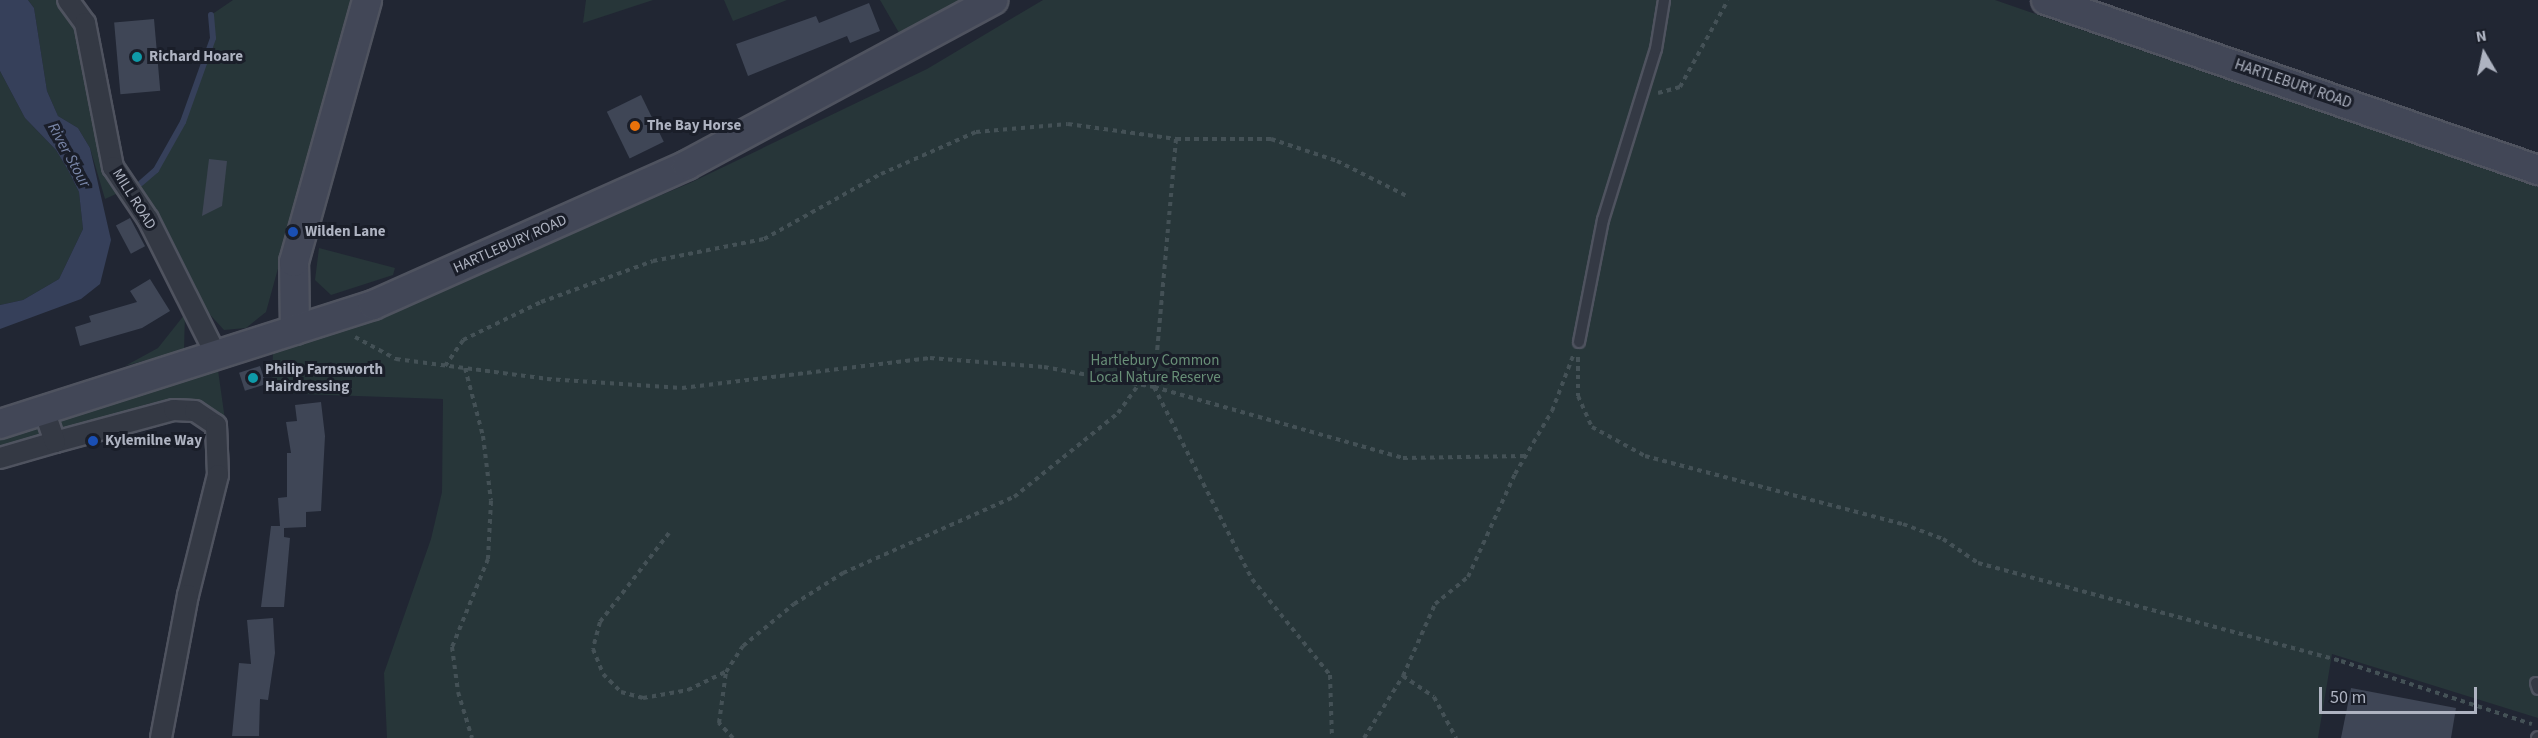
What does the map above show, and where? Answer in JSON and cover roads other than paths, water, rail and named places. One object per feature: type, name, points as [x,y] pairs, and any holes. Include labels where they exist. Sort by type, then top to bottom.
[{"type":"main road","points":[[295,330],[294,262],[367,0]]},
{"type":"main road","name":"HARTLEBURY ROAD","points":[[0,424],[373,305],[687,165],[993,0]]},
{"type":"main road","name":"HARTLEBURY ROAD","points":[[2046,0],[2538,170]]},
{"type":"street","name":"MILL ROAD","points":[[68,0],[85,23],[113,167],[148,219],[216,355]]},
{"type":"street","points":[[44,410],[55,442]]},
{"type":"street","points":[[0,458],[174,410],[195,411],[216,425],[219,475],[188,595],[160,738]]},
{"type":"lane","points":[[1579,342],[1600,231],[1656,50],[1664,0]]},
{"type":"water","name":"River Stour","points":[[0,0],[28,0],[34,8],[47,91],[58,116],[78,128],[90,148],[111,240],[100,284],[81,299],[0,329],[0,305],[23,300],[59,279],[83,229],[79,192],[68,170],[56,150],[25,118],[0,71]]},
{"type":"waterway","points":[[141,183],[156,170],[183,122],[213,38],[211,15]]},
{"type":"place","name":"Richard Hoare","points":[[137,57]]},
{"type":"place","name":"The Bay Horse","points":[[635,126]]},
{"type":"place","name":"Wilden Lane","points":[[293,232]]},
{"type":"place","name":"Philip Farnsworth Hairdressing","points":[[253,378]]},
{"type":"place","name":"Kylemilne Way","points":[[93,441]]},
{"type":"park label","name":"Hartlebury Common Local Nature Reserve","points":[[1155,368]]}]
